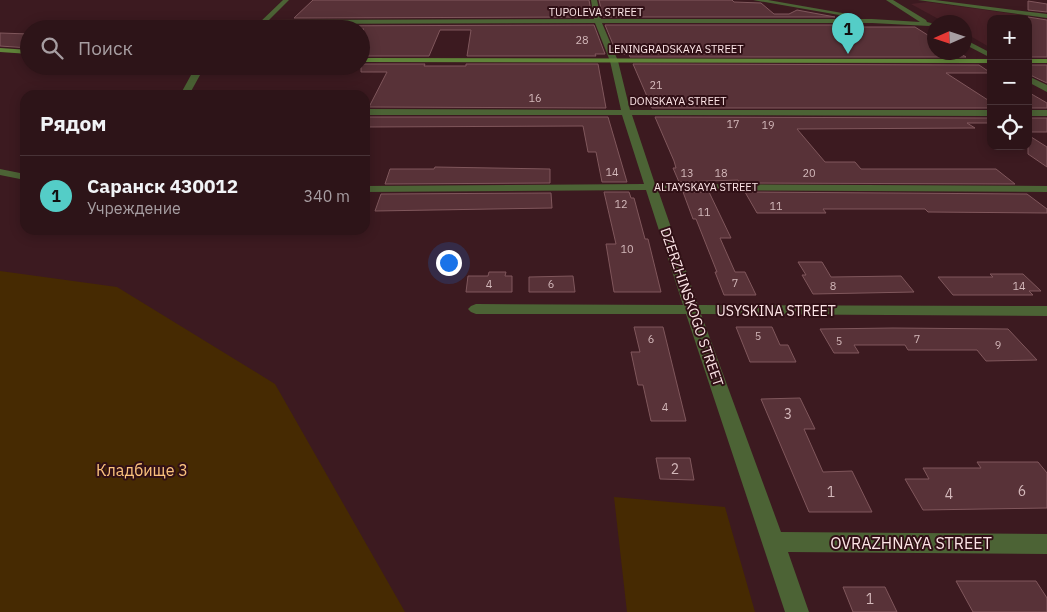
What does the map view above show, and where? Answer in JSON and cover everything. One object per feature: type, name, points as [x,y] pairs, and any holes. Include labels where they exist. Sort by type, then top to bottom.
[{"type":"street","points":[[265,20],[286,0]]},
{"type":"street","name":"DZERZHINSKOGO STREET","points":[[594,0],[598,22],[614,61],[626,112],[692,310],[797,612]]},
{"type":"street","points":[[756,0],[907,22]]},
{"type":"street","points":[[889,0],[927,22]]},
{"type":"street","points":[[921,0],[996,7],[1047,16]]},
{"type":"street","name":"TUPOLEVA STREET","points":[[370,22],[907,22],[927,24]]},
{"type":"street","points":[[972,45],[987,54]]},
{"type":"street","points":[[0,50],[20,51]]},
{"type":"street","name":"LENINGRADSKAYA STREET","points":[[370,60],[987,61]]},
{"type":"street","points":[[1032,61],[1047,61]]},
{"type":"street","points":[[189,90],[192,87],[194,75]]},
{"type":"street","points":[[1032,80],[1047,88]]},
{"type":"street","name":"DONSKAYA STREET","points":[[370,112],[987,113]]},
{"type":"street","points":[[1032,113],[1047,113]]},
{"type":"street","points":[[0,172],[20,175]]},
{"type":"street","name":"ALTAYSKAYA STREET","points":[[370,189],[651,187],[1047,189]]},
{"type":"street","name":"USYSKINA STREET","points":[[476,309],[1047,311]]},
{"type":"street","name":"OVRAZHNAYA STREET","points":[[774,542],[1047,544]]},
{"type":"shaded area","points":[[927,2],[1021,15],[987,15],[987,46],[972,37],[972,15],[931,15],[911,4]]},
{"type":"green space","name":"Кладбище 3","points":[[0,271],[117,287],[275,384],[405,612],[0,612]]},
{"type":"green space","points":[[614,497],[725,507],[755,612],[627,612]]},
{"type":"building","points":[[313,0],[589,0],[592,17],[294,18]]},
{"type":"building","points":[[599,0],[732,0],[734,2],[761,3],[774,14],[789,14],[797,10],[835,17],[603,17]]},
{"type":"building","points":[[1028,1],[1047,4],[1047,12],[1028,10]]},
{"type":"building","points":[[1032,18],[1047,20],[1047,57],[1032,57]]},
{"type":"building","points":[[594,25],[605,54],[595,54],[596,56],[467,56],[471,30],[440,30],[429,56],[370,56],[370,26]]},
{"type":"building","points":[[605,25],[846,25],[849,27],[915,27],[927,35],[927,57],[630,57],[629,54],[617,54]]},
{"type":"building","points":[[0,33],[20,34],[20,47],[0,46]]},
{"type":"building","points":[[370,64],[466,66],[466,64],[598,64],[606,108],[370,107],[387,72],[370,72]]},
{"type":"building","points":[[633,64],[979,65],[987,70],[987,73],[946,73],[987,99],[987,108],[652,108]]},
{"type":"building","points":[[1032,65],[1047,65],[1047,83],[1032,76]]},
{"type":"building","points":[[1032,94],[1047,103],[1047,108],[1032,108]]},
{"type":"building","points":[[370,117],[608,117],[627,182],[602,182],[596,152],[588,152],[583,126],[370,127]]},
{"type":"building","points":[[655,117],[987,118],[987,123],[967,123],[975,128],[797,129],[825,162],[855,162],[861,169],[996,169],[1015,184],[740,183],[738,180],[679,182],[673,168],[676,168]]},
{"type":"building","points":[[1032,118],[1047,118],[1047,132],[1032,132]]},
{"type":"building","points":[[1032,138],[1047,147],[1047,167],[1028,154],[1028,150],[1032,150]]},
{"type":"building","points":[[435,167],[550,169],[550,183],[385,184],[390,169],[434,169]]},
{"type":"building","points":[[604,192],[629,192],[631,198],[634,198],[645,239],[648,239],[661,292],[614,292],[606,244],[616,244]]},
{"type":"building","points":[[683,192],[709,192],[731,238],[720,238],[735,272],[745,272],[756,295],[724,295],[696,219],[693,219]]},
{"type":"building","points":[[745,192],[1027,194],[1047,209],[1047,213],[928,212],[925,209],[823,209],[826,213],[757,213]]},
{"type":"building","points":[[551,193],[552,208],[375,211],[381,194]]},
{"type":"building","points":[[798,262],[822,262],[831,277],[901,276],[914,292],[813,294],[802,275],[806,275]]},
{"type":"building","points":[[489,272],[506,272],[505,276],[512,276],[512,292],[466,292],[468,276],[488,276]]},
{"type":"building","points":[[990,274],[1023,274],[1041,291],[1029,291],[1033,295],[953,295],[938,277],[993,277]]},
{"type":"building","points":[[573,276],[575,292],[529,292],[529,277]]},
{"type":"building","points":[[634,327],[663,327],[686,421],[651,421],[643,385],[638,385],[631,352],[640,352]]},
{"type":"building","points":[[736,327],[772,327],[780,345],[788,345],[796,362],[750,362]]},
{"type":"building","points":[[820,329],[1008,329],[1037,360],[986,361],[977,350],[908,350],[905,345],[854,345],[859,353],[834,353]]},
{"type":"building","points":[[800,398],[815,429],[804,429],[823,472],[852,471],[872,512],[809,512],[761,399]]},
{"type":"building","points":[[656,458],[690,458],[694,480],[660,479]]},
{"type":"building","points":[[977,462],[1038,462],[1047,473],[1047,508],[923,510],[905,479],[929,479],[923,468],[981,468]]},
{"type":"building","points":[[956,581],[1036,581],[1047,598],[1047,612],[973,612]]},
{"type":"building","points":[[843,587],[885,587],[897,612],[853,612]]},
{"type":"place","name":"Саранск 430012","points":[[848,54]]}]
